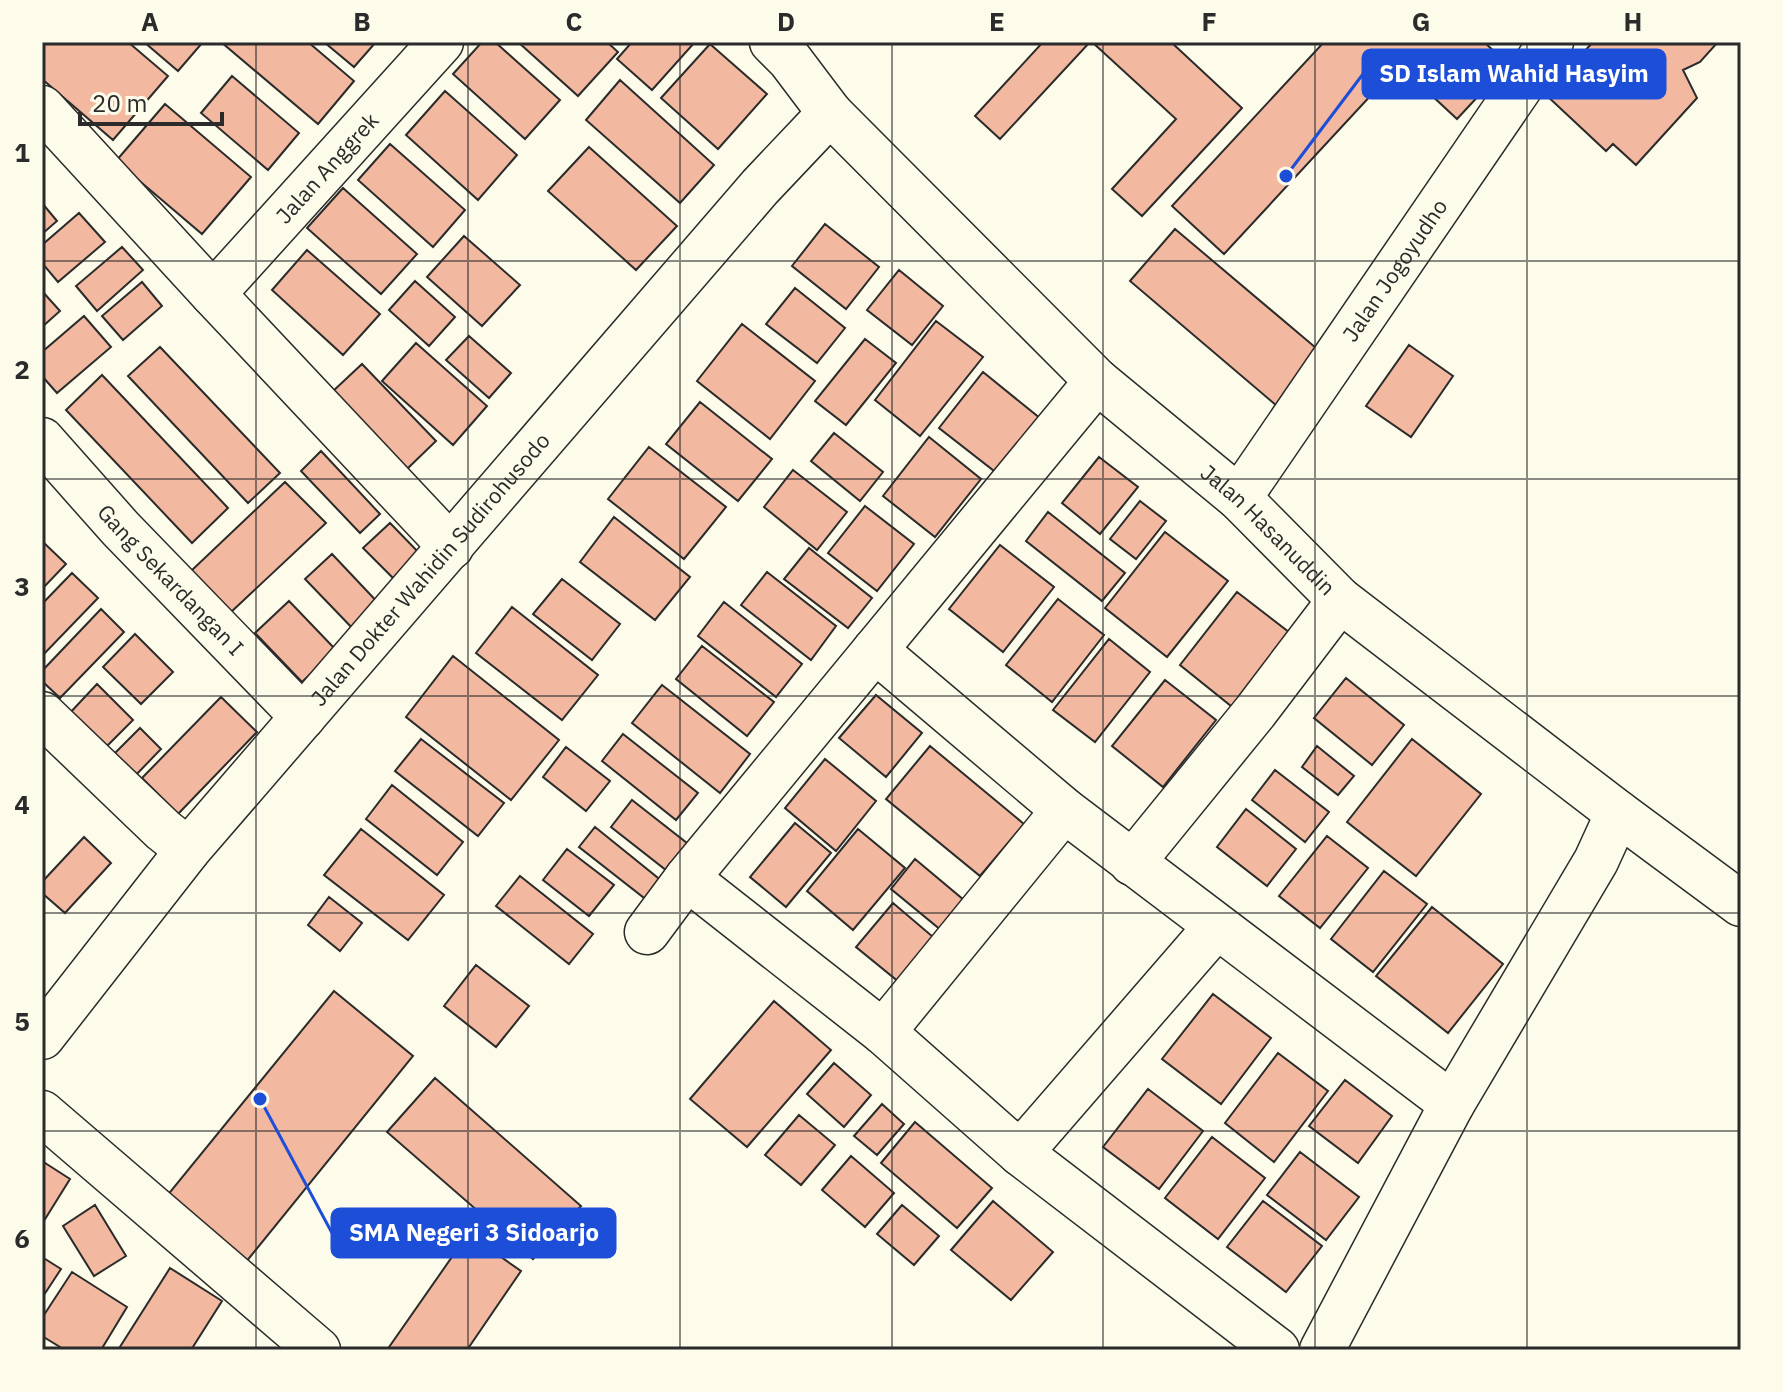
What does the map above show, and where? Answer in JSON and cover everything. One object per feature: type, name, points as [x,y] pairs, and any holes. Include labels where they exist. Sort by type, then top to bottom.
[{"type":"street","name":"Jalan Anggrek","points":[[213,294],[441,42]]},
{"type":"street","name":"Jalan Hasanuddin","points":[[772,42],[790,60],[830,113],[1097,381],[1239,498],[1340,600],[1741,904]]},
{"type":"street","name":"Jalan Jogoyudho","points":[[1239,498],[1551,42]]},
{"type":"street","points":[[42,108],[451,547]]},
{"type":"street","name":"Jalan Dokter Wahidin Sudirohusodo","points":[[42,1037],[188,850],[760,187],[830,113]]},
{"type":"street","points":[[647,932],[687,878],[1097,381]]},
{"type":"street","name":"Gang Sekardangan I","points":[[42,440],[120,528],[303,717]]},
{"type":"street","points":[[1132,863],[1255,712],[1340,600]]},
{"type":"street","points":[[875,650],[1064,810],[1452,1104]]},
{"type":"street","points":[[42,714],[163,830],[188,850]]},
{"type":"street","points":[[883,1032],[1064,810]]},
{"type":"street","points":[[1322,1350],[1452,1104],[1596,861],[1618,813]]},
{"type":"street","points":[[687,878],[883,1032],[1020,1153],[1277,1350]]},
{"type":"street","points":[[1020,1153],[1216,927]]},
{"type":"street","points":[[42,1113],[318,1350]]},
{"type":"building","points":[[42,42],[128,42],[168,76],[113,140],[42,79]]},
{"type":"building","points":[[144,42],[203,42],[178,71]]},
{"type":"building","points":[[221,42],[308,42],[354,81],[318,124]]},
{"type":"building","points":[[324,42],[376,42],[354,67]]},
{"type":"building","points":[[482,42],[495,42],[560,100],[525,139],[453,74]]},
{"type":"building","points":[[518,42],[607,42],[618,52],[578,96]]},
{"type":"building","points":[[632,42],[695,42],[652,90],[617,59]]},
{"type":"building","points":[[1043,42],[1090,42],[1000,139],[975,116]]},
{"type":"building","points":[[1092,42],[1171,42],[1242,108],[1142,216],[1112,189],[1176,119]]},
{"type":"building","points":[[1324,42],[1484,42],[1508,64],[1457,119],[1399,65],[1224,254],[1172,206]]},
{"type":"building","points":[[1593,42],[1718,42],[1700,62],[1683,70],[1697,98],[1636,165],[1613,144],[1606,151],[1545,94]]},
{"type":"building","points":[[710,44],[767,94],[718,149],[661,98]]},
{"type":"building","points":[[232,76],[299,133],[268,170],[201,113]]},
{"type":"building","points":[[620,80],[714,165],[680,203],[586,120]]},
{"type":"building","points":[[445,91],[517,155],[478,200],[406,135]]},
{"type":"building","points":[[165,104],[251,177],[202,234],[116,161]]},
{"type":"building","points":[[390,144],[465,210],[433,247],[358,180]]},
{"type":"building","points":[[589,147],[677,226],[636,270],[548,191]]},
{"type":"building","points":[[343,188],[417,254],[381,294],[307,228]]},
{"type":"building","points":[[42,203],[57,221],[42,234]]},
{"type":"building","points":[[79,213],[105,242],[58,282],[42,263],[42,245]]},
{"type":"building","points":[[825,224],[879,267],[846,309],[792,266]]},
{"type":"building","points":[[1175,229],[1322,353],[1277,406],[1130,281]]},
{"type":"building","points":[[464,236],[520,285],[482,326],[427,277]]},
{"type":"building","points":[[122,247],[143,270],[97,311],[76,286]]},
{"type":"building","points":[[307,250],[380,314],[343,355],[272,290]]},
{"type":"building","points":[[899,270],[943,306],[912,345],[867,310]]},
{"type":"building","points":[[415,281],[455,317],[429,346],[389,310]]},
{"type":"building","points":[[142,282],[162,306],[123,340],[102,316]]},
{"type":"building","points":[[795,288],[845,328],[817,363],[766,324]]},
{"type":"building","points":[[42,291],[60,311],[42,327]]},
{"type":"building","points":[[84,316],[111,347],[57,393],[42,376],[42,352]]},
{"type":"building","points":[[936,321],[983,357],[920,436],[875,400]]},
{"type":"building","points":[[742,324],[815,381],[770,439],[697,381]]},
{"type":"building","points":[[469,336],[511,373],[489,398],[446,360]]},
{"type":"building","points":[[865,339],[896,363],[846,425],[815,401]]},
{"type":"building","points":[[416,343],[487,406],[453,445],[382,381]]},
{"type":"building","points":[[1409,345],[1453,376],[1411,437],[1366,406]]},
{"type":"building","points":[[160,347],[280,473],[248,503],[128,376]]},
{"type":"building","points":[[362,364],[436,441],[407,469],[332,392]]},
{"type":"building","points":[[983,372],[1041,419],[998,474],[939,428]]},
{"type":"building","points":[[102,375],[228,508],[192,543],[66,410]]},
{"type":"building","points":[[700,402],[772,459],[738,501],[666,444]]},
{"type":"building","points":[[834,433],[883,472],[860,501],[811,461]]},
{"type":"building","points":[[929,437],[981,479],[935,537],[883,496]]},
{"type":"building","points":[[649,447],[726,507],[684,559],[608,499]]},
{"type":"building","points":[[321,451],[380,514],[360,533],[301,471]]},
{"type":"building","points":[[1099,457],[1138,487],[1100,534],[1062,503]]},
{"type":"building","points":[[793,470],[847,512],[817,550],[764,507]]},
{"type":"building","points":[[285,482],[326,523],[230,613],[191,571]]},
{"type":"building","points":[[1140,501],[1166,521],[1136,559],[1110,539]]},
{"type":"building","points":[[865,506],[914,544],[877,591],[828,553]]},
{"type":"building","points":[[1048,512],[1125,573],[1102,601],[1026,541]]},
{"type":"building","points":[[614,517],[690,577],[655,620],[580,562]]},
{"type":"building","points":[[390,523],[424,558],[398,583],[363,548]]},
{"type":"building","points":[[1165,532],[1228,581],[1167,657],[1105,608]]},
{"type":"building","points":[[42,541],[66,564],[42,589]]},
{"type":"building","points":[[1000,545],[1054,587],[1003,652],[949,609]]},
{"type":"building","points":[[809,548],[872,598],[848,628],[784,579]]},
{"type":"building","points":[[332,554],[383,608],[357,633],[305,579]]},
{"type":"building","points":[[767,572],[836,626],[811,660],[741,605]]},
{"type":"building","points":[[72,573],[98,598],[42,656],[42,604]]},
{"type":"building","points":[[562,579],[620,624],[592,660],[533,614]]},
{"type":"building","points":[[1237,592],[1294,636],[1236,710],[1180,665]]},
{"type":"building","points":[[1058,599],[1104,635],[1052,702],[1006,665]]},
{"type":"building","points":[[289,601],[336,650],[302,682],[255,633]]},
{"type":"building","points":[[724,602],[802,664],[776,697],[698,636]]},
{"type":"building","points":[[512,607],[598,675],[562,720],[476,653]]},
{"type":"building","points":[[101,609],[124,632],[60,698],[42,681],[42,671]]},
{"type":"building","points":[[135,634],[173,672],[141,704],[103,667]]},
{"type":"building","points":[[1109,639],[1150,672],[1095,742],[1053,710]]},
{"type":"building","points":[[702,646],[774,702],[747,736],[676,679]]},
{"type":"building","points":[[453,656],[559,740],[511,800],[406,717]]},
{"type":"building","points":[[1346,678],[1404,725],[1372,765],[1314,718]]},
{"type":"building","points":[[1165,680],[1216,720],[1163,787],[1112,746]]},
{"type":"building","points":[[97,684],[133,720],[104,749],[68,715]]},
{"type":"building","points":[[662,685],[750,754],[720,793],[632,723]]},
{"type":"building","points":[[876,695],[922,733],[886,777],[839,738]]},
{"type":"building","points":[[221,697],[257,732],[178,814],[142,778]]},
{"type":"building","points":[[140,728],[161,749],[132,779],[110,758]]},
{"type":"building","points":[[623,734],[698,793],[676,820],[602,761]]},
{"type":"building","points":[[421,739],[504,803],[478,836],[395,771]]},
{"type":"building","points":[[1412,739],[1481,794],[1416,876],[1347,822]]},
{"type":"building","points":[[930,746],[1024,824],[980,876],[886,799]]},
{"type":"building","points":[[1317,746],[1354,776],[1338,795],[1302,767]]},
{"type":"building","points":[[566,747],[610,781],[586,811],[543,777]]},
{"type":"building","points":[[825,759],[876,801],[836,851],[785,808]]},
{"type":"building","points":[[1275,770],[1329,812],[1305,842],[1252,800]]},
{"type":"building","points":[[392,785],[463,842],[437,875],[366,819]]},
{"type":"building","points":[[632,800],[692,847],[671,874],[611,827]]},
{"type":"building","points":[[1246,809],[1296,849],[1267,886],[1217,847]]},
{"type":"building","points":[[795,823],[831,853],[786,907],[750,877]]},
{"type":"building","points":[[595,827],[663,882],[648,901],[579,847]]},
{"type":"building","points":[[361,829],[444,895],[408,940],[324,875]]},
{"type":"building","points":[[858,829],[905,868],[853,930],[807,891]]},
{"type":"building","points":[[1327,836],[1368,868],[1320,928],[1279,896]]},
{"type":"building","points":[[84,837],[111,863],[65,913],[42,893],[42,882]]},
{"type":"building","points":[[567,849],[614,885],[589,916],[543,880]]},
{"type":"building","points":[[915,859],[971,906],[947,935],[891,889]]},
{"type":"building","points":[[1384,871],[1427,904],[1373,972],[1331,939]]},
{"type":"building","points":[[520,876],[593,934],[569,964],[496,906]]},
{"type":"building","points":[[329,897],[362,923],[340,951],[308,925]]},
{"type":"building","points":[[893,903],[946,948],[910,991],[856,947]]},
{"type":"building","points":[[1432,907],[1503,964],[1448,1033],[1376,976]]},
{"type":"building","points":[[476,965],[529,1006],[496,1047],[444,1006]]},
{"type":"building","points":[[334,991],[413,1056],[246,1262],[166,1197]]},
{"type":"building","points":[[1213,994],[1271,1038],[1221,1104],[1162,1059]]},
{"type":"building","points":[[774,1001],[831,1050],[747,1147],[690,1099]]},
{"type":"building","points":[[1278,1053],[1328,1091],[1274,1162],[1225,1123]]},
{"type":"building","points":[[834,1063],[871,1095],[844,1127],[807,1094]]},
{"type":"building","points":[[435,1078],[581,1206],[533,1259],[387,1132]]},
{"type":"building","points":[[1345,1080],[1392,1116],[1358,1163],[1309,1126]]},
{"type":"building","points":[[1148,1089],[1203,1131],[1159,1189],[1103,1147]]},
{"type":"building","points":[[882,1104],[904,1124],[877,1155],[854,1136]]},
{"type":"building","points":[[799,1115],[835,1145],[801,1185],[765,1155]]},
{"type":"building","points":[[915,1122],[992,1188],[957,1228],[881,1163]]},
{"type":"building","points":[[1212,1137],[1265,1178],[1218,1239],[1165,1198]]},
{"type":"building","points":[[1300,1152],[1359,1197],[1326,1240],[1267,1195]]},
{"type":"building","points":[[851,1156],[894,1193],[865,1227],[822,1190]]},
{"type":"building","points":[[42,1161],[70,1179],[42,1224]]},
{"type":"building","points":[[993,1201],[1053,1252],[1011,1300],[951,1250]]},
{"type":"building","points":[[1263,1201],[1322,1246],[1286,1292],[1227,1247]]},
{"type":"building","points":[[95,1205],[126,1256],[94,1276],[63,1226]]},
{"type":"building","points":[[902,1205],[939,1236],[914,1265],[877,1234]]},
{"type":"building","points":[[468,1234],[521,1271],[467,1350],[387,1350]]},
{"type":"building","points":[[42,1257],[61,1269],[42,1298]]},
{"type":"building","points":[[170,1268],[222,1301],[191,1350],[118,1350]]},
{"type":"building","points":[[72,1272],[127,1307],[101,1350],[65,1350],[42,1336],[42,1318]]},
{"type":"place","name":"SD Islam Wahid Hasyim","points":[[1286,176]]},
{"type":"place","name":"SMA Negeri 3 Sidoarjo","points":[[260,1099]]}]
